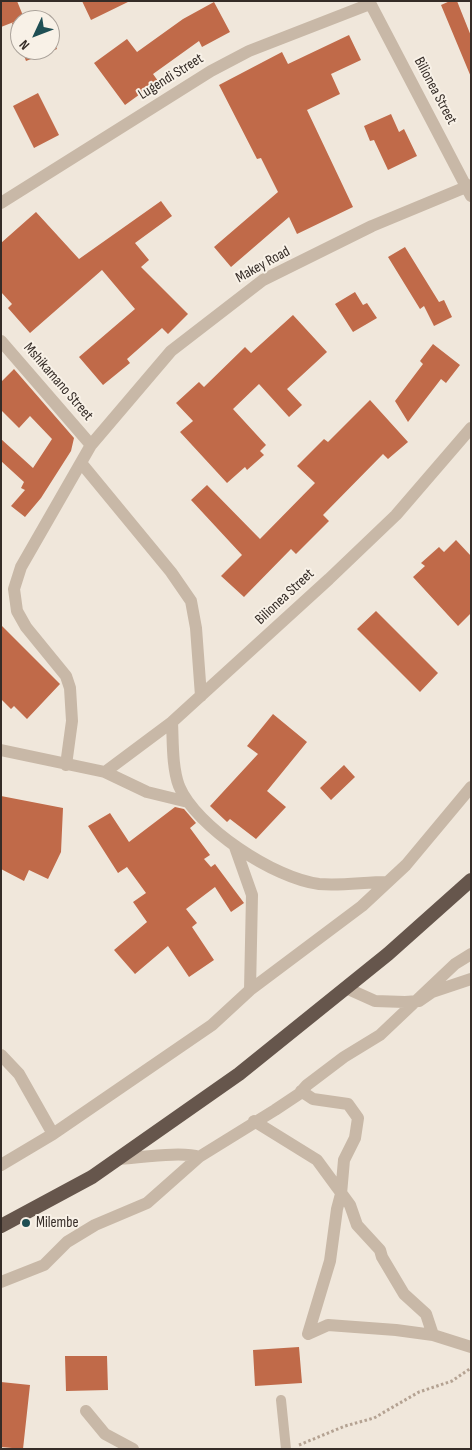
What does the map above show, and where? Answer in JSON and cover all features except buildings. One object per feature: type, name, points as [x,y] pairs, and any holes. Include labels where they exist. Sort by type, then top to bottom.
[{"type":"highway","points":[[1,1226],[92,1177],[239,1074],[346,988],[471,880]]},
{"type":"street","name":"Bilionea Street","points":[[370,2],[470,189]]},
{"type":"street","name":"Lugendi Street","points":[[1,203],[211,71],[249,51],[370,2]]},
{"type":"street","name":"Makey Road","points":[[66,765],[72,721],[68,682],[66,676],[26,627],[17,611],[14,589],[21,566],[82,464],[91,445],[170,351],[263,280],[372,226],[470,189]]},
{"type":"street","name":"Mshikamano Street","points":[[1,340],[91,445]]},
{"type":"street","name":"Bilionea Street","points":[[105,772],[172,722],[396,515],[471,428]]},
{"type":"street","points":[[82,464],[171,572],[190,601],[196,628],[201,696]]},
{"type":"street","points":[[172,722],[174,755],[179,784],[188,802],[235,847],[278,871],[318,884],[387,882]]},
{"type":"street","points":[[1,750],[105,772],[147,792],[188,802]]},
{"type":"street","points":[[1,1165],[53,1134],[212,1025],[250,990],[362,906],[406,866],[471,787]]},
{"type":"street","points":[[235,847],[252,895],[250,990]]},
{"type":"street","points":[[1,1282],[44,1265],[67,1242],[95,1225],[147,1203],[200,1157],[237,1135],[254,1121],[275,1110],[344,1057],[380,1035],[419,1001],[455,964],[471,954]]},
{"type":"street","points":[[346,988],[375,1001],[392,1003],[419,1001],[432,992],[471,979]]},
{"type":"street","points":[[1,1056],[19,1074],[53,1134]]},
{"type":"street","points":[[302,1091],[313,1099],[348,1104],[358,1118],[355,1138],[344,1160],[341,1194],[336,1209],[330,1262],[308,1334],[328,1326],[433,1335],[471,1348]]},
{"type":"street","points":[[254,1121],[317,1160],[350,1206],[357,1225],[380,1250],[382,1257],[404,1294],[426,1314],[433,1335]]},
{"type":"street","points":[[117,1159],[192,1154],[200,1157]]},
{"type":"street","points":[[86,1410],[105,1434],[132,1449]]},
{"type":"lane","points":[[281,1400],[291,1448]]},
{"type":"path","points":[[291,1448],[345,1426],[374,1418],[419,1392],[452,1381],[471,1368]]},
{"type":"place","name":"Milembe","points":[[26,1223]]}]
